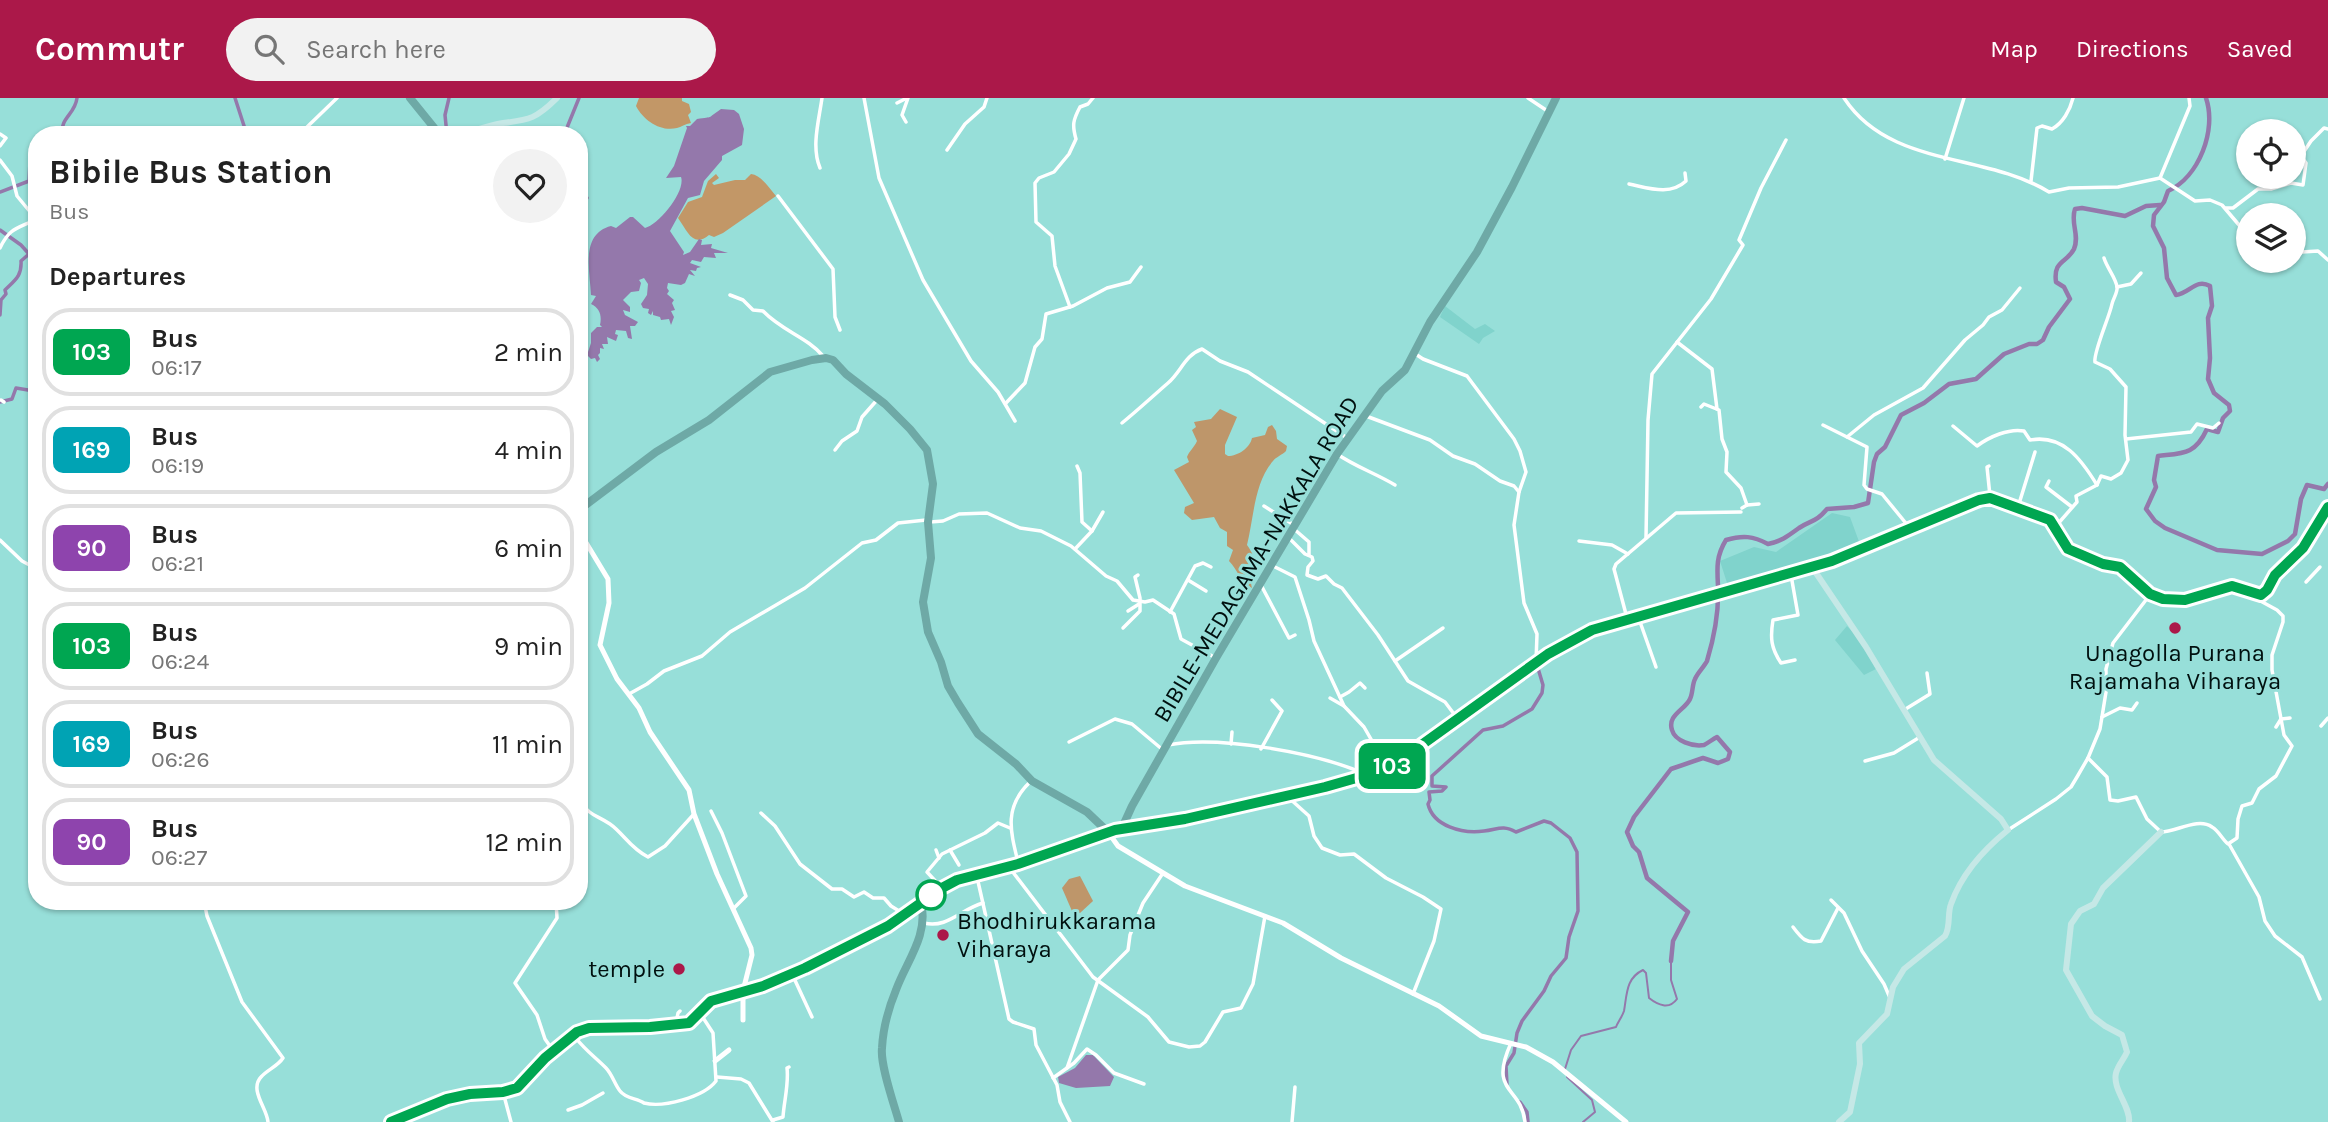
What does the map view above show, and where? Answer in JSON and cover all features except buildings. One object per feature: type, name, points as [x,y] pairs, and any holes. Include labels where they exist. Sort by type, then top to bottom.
[{"type":"highway","points":[[391,1122],[447,1099],[513,1090],[573,1035],[589,1028],[650,1027],[684,1024],[694,1020],[711,1001],[763,986],[792,974],[888,926],[957,880],[1013,865],[1122,828],[1185,819],[1388,769],[1536,662],[1592,630],[1812,567],[1979,500],[1990,498],[2050,520],[2068,549],[2103,564],[2120,567],[2157,597],[2185,600],[2225,586],[2242,587],[2261,595],[2275,575],[2303,548],[2328,507]]},
{"type":"main road","points":[[410,98],[433,126]]},
{"type":"main road","points":[[494,126],[523,122],[545,110],[556,98]]},
{"type":"main road","name":"BIBILE-MEDAGAMA-NAKKALA ROAD","points":[[1122,828],[1164,748],[1337,454],[1382,391],[1405,370],[1412,352],[1477,252],[1513,187],[1556,98]]},
{"type":"main road","points":[[588,503],[656,452],[709,420],[771,372],[824,358],[833,360],[846,374],[878,398],[927,450],[933,484],[928,521],[931,558],[923,602],[928,632],[942,662],[948,686],[978,734],[1016,764],[1032,781],[1087,812],[1108,832]]},
{"type":"main road","points":[[1812,567],[1942,768],[1954,775],[2008,830],[1978,856],[1951,905],[1945,936],[1904,970],[1893,987],[1887,1014],[1859,1043],[1860,1064],[1850,1112],[1839,1122]]},
{"type":"main road","points":[[2129,1122],[2129,1115],[2115,1080],[2115,1073],[2127,1052],[2122,1035],[2092,1016],[2081,994],[2074,987],[2066,965],[2071,924],[2080,911],[2094,904],[2103,888],[2161,832]]},
{"type":"main road","points":[[899,1122],[883,1061],[882,1045],[894,993],[915,953],[921,922],[921,903]]},
{"type":"street","points":[[308,126],[337,98]]},
{"type":"street","points":[[820,167],[815,149],[822,98]]},
{"type":"street","points":[[864,98],[879,178],[923,280],[971,361],[1006,403],[1016,421]]},
{"type":"street","points":[[897,103],[907,98]]},
{"type":"street","points":[[906,122],[902,115],[907,98]]},
{"type":"street","points":[[947,150],[965,124],[984,107],[988,98]]},
{"type":"street","points":[[1070,307],[1055,267],[1052,236],[1035,222],[1034,186],[1039,178],[1054,172],[1069,153],[1076,140],[1072,129],[1073,119],[1080,107],[1093,98]]},
{"type":"street","points":[[1528,98],[1549,112]]},
{"type":"street","points":[[1844,98],[1858,116],[1893,142],[1945,159],[1992,168],[2031,181],[2049,192],[2069,188],[2118,187],[2160,178],[2195,201],[2210,200],[2227,208],[2233,208],[2258,189],[2271,189],[2285,184],[2303,185],[2306,163],[2301,156],[2313,139],[2325,128],[2328,129]]},
{"type":"street","points":[[1945,159],[1964,98]]},
{"type":"street","points":[[2031,181],[2037,128],[2052,130],[2057,127],[2073,98]]},
{"type":"street","points":[[2160,178],[2190,106],[2189,98]]},
{"type":"street","points":[[0,134],[6,138],[0,146]]},
{"type":"street","points":[[1646,538],[1648,420],[1652,374],[1711,299],[1743,245],[1739,240],[1761,188],[1786,140]]},
{"type":"street","points":[[0,160],[15,185],[17,196],[28,209]]},
{"type":"street","points":[[1629,184],[1660,191],[1670,190],[1680,187],[1686,181],[1684,171]]},
{"type":"street","points":[[778,196],[833,269],[835,317],[840,330]]},
{"type":"street","points":[[2227,208],[2236,221]]},
{"type":"street","points":[[0,248],[5,236],[12,229],[28,222]]},
{"type":"street","points":[[2306,252],[2318,251],[2328,260]]},
{"type":"street","points":[[2055,526],[2077,502],[2076,496],[2097,485],[2101,476],[2111,479],[2126,467],[2128,460],[2126,387],[2113,372],[2095,362],[2094,358],[2094,352],[2108,323],[2117,287],[2113,272],[2104,258]]},
{"type":"street","points":[[1006,403],[1025,383],[1035,347],[1042,339],[1046,314],[1070,307],[1089,296],[1133,280],[1141,267]]},
{"type":"street","points":[[2117,287],[2131,284],[2141,273]]},
{"type":"street","points":[[1847,437],[1874,415],[1923,388],[1965,340],[1989,317],[2002,310],[2020,288]]},
{"type":"street","points":[[730,295],[743,300],[753,310],[763,311],[779,326],[806,341],[824,358]]},
{"type":"street","points":[[1677,342],[1712,369],[1722,439],[1727,452],[1726,472],[1741,488],[1747,505]]},
{"type":"street","points":[[1122,423],[1168,383],[1183,362],[1202,349],[1220,361],[1248,372],[1348,438]]},
{"type":"street","points":[[1412,352],[1467,376],[1484,396],[1520,451],[1526,472],[1519,492],[1514,525],[1524,603],[1537,634],[1536,662]]},
{"type":"street","points":[[835,450],[842,441],[857,431],[862,417],[878,398]]},
{"type":"street","points":[[1701,407],[1704,404],[1717,409]]},
{"type":"street","points":[[1363,415],[1430,440],[1453,456],[1475,464],[1500,481],[1514,486],[1519,492]]},
{"type":"street","points":[[2126,439],[2191,432],[2197,424],[2213,428],[2219,423]]},
{"type":"street","points":[[1823,425],[1868,448],[1864,485],[1867,489],[1882,494],[1910,529]]},
{"type":"street","points":[[1953,426],[1977,446],[1985,439],[2017,429],[2024,431],[2031,440],[2045,438],[2060,443],[2077,457],[2097,485]]},
{"type":"street","points":[[2017,508],[2035,452]]},
{"type":"street","points":[[1337,454],[1361,470],[1369,470],[1395,485]]},
{"type":"street","points":[[1077,466],[1080,473],[1082,522],[1092,531]]},
{"type":"street","points":[[1989,466],[1990,498]]},
{"type":"street","points":[[2049,481],[2046,488],[2072,507]]},
{"type":"street","points":[[1627,620],[1614,569],[1646,538],[1676,513],[1742,510],[1747,505],[1759,504]]},
{"type":"street","points":[[1264,506],[1291,530],[1310,542],[1309,555]]},
{"type":"street","points":[[1075,549],[1092,531],[1102,512]]},
{"type":"street","points":[[629,694],[664,671],[702,656],[730,632],[805,588],[862,543],[876,540],[898,523],[937,523],[959,514],[991,514],[1020,527],[1041,531],[1075,549],[1106,576],[1117,581],[1133,600],[1153,600],[1170,612],[1176,619],[1181,639],[1216,658]]},
{"type":"street","points":[[1291,530],[1305,554],[1313,561],[1308,567],[1307,575],[1318,579],[1326,576],[1342,588],[1408,681],[1444,702],[1457,718]]},
{"type":"street","points":[[0,540],[28,564]]},
{"type":"street","points":[[1579,541],[1612,545],[1628,554]]},
{"type":"street","points":[[588,546],[608,579],[609,603],[600,645],[617,679],[639,708],[650,732],[690,790],[694,814],[752,955],[743,991],[743,1020]]},
{"type":"street","points":[[1170,612],[1195,566],[1203,563],[1211,567]]},
{"type":"street","points":[[1270,565],[1295,577],[1310,620],[1314,641],[1344,706]]},
{"type":"street","points":[[2306,582],[2320,567]]},
{"type":"street","points":[[1791,573],[1798,615],[1773,620],[1770,641],[1781,663],[1795,660]]},
{"type":"street","points":[[1123,628],[1140,611],[1135,582],[1138,575]]},
{"type":"street","points":[[1188,580],[1206,591]]},
{"type":"street","points":[[1259,583],[1289,638],[1295,635]]},
{"type":"street","points":[[2229,844],[2237,838],[2242,806],[2252,803],[2259,789],[2276,775],[2291,749],[2291,743],[2284,735],[2272,655],[2283,616],[2277,610],[2249,597],[2242,587]]},
{"type":"street","points":[[2008,830],[2067,791],[2088,758],[2102,717],[2106,669],[2113,643],[2157,597]]},
{"type":"street","points":[[1128,611],[1139,602]]},
{"type":"street","points":[[1638,617],[1656,667]]},
{"type":"street","points":[[1395,661],[1443,628]]},
{"type":"street","points":[[1904,710],[1930,694],[1927,673]]},
{"type":"street","points":[[1340,696],[1360,683],[1365,688]]},
{"type":"street","points":[[1330,698],[1344,706],[1364,727],[1388,769]]},
{"type":"street","points":[[1261,749],[1282,711],[1272,700]]},
{"type":"street","points":[[2274,705],[2280,700]]},
{"type":"street","points":[[2102,717],[2120,708],[2133,710],[2137,703]]},
{"type":"street","points":[[2281,719],[2290,718]]},
{"type":"street","points":[[2321,726],[2328,718]]},
{"type":"street","points":[[1069,742],[1115,719],[1132,724],[1164,748],[1194,741],[1231,744],[1340,763],[1368,775]]},
{"type":"street","points":[[2276,727],[2281,719]]},
{"type":"street","points":[[1231,744],[1232,732]]},
{"type":"street","points":[[1865,761],[1894,753],[1920,737]]},
{"type":"street","points":[[2088,758],[2107,777],[2110,800],[2118,802],[2136,797],[2147,819],[2161,832],[2197,824],[2207,824],[2214,828],[2229,844],[2259,897],[2265,921],[2275,936],[2302,957],[2320,999]]},
{"type":"street","points":[[1032,781],[1016,800],[1012,811],[1010,828],[1013,865],[1067,944],[1098,981],[1148,1017],[1169,1042],[1189,1047],[1200,1046],[1223,1012],[1241,1008],[1252,984],[1265,916]]},
{"type":"street","points":[[1284,795],[1306,812],[1314,836],[1322,849],[1340,855],[1354,854],[1386,878],[1441,909],[1434,941],[1413,994]]},
{"type":"street","points":[[711,811],[746,896],[732,909]]},
{"type":"street","points":[[588,813],[611,825],[630,845],[648,857],[665,846],[694,814]]},
{"type":"street","points":[[761,813],[775,825],[800,864],[832,889],[842,889],[854,897],[864,892],[873,898],[884,898],[904,915]]},
{"type":"street","points":[[942,888],[927,872],[939,858],[998,823],[1010,828]]},
{"type":"street","points":[[1108,832],[1118,846],[1185,886],[1265,916],[1307,936],[1341,958],[1440,1006],[1481,1036],[1526,1047],[1553,1062],[1626,1122]]},
{"type":"street","points":[[936,850],[939,858]]},
{"type":"street","points":[[950,850],[959,865]]},
{"type":"street","points":[[1067,1068],[1098,981],[1128,950],[1130,935],[1143,903],[1165,872]]},
{"type":"street","points":[[977,876],[1009,1019],[1034,1028],[1036,1045],[1057,1085],[1060,1102],[1070,1122]]},
{"type":"street","points":[[1831,900],[1844,913],[1862,951],[1884,984],[1891,1000]]},
{"type":"street","points":[[921,922],[938,925],[968,907],[983,903]]},
{"type":"street","points":[[1793,927],[1802,940],[1811,943],[1821,940],[1838,908]]},
{"type":"street","points":[[206,910],[242,1002],[283,1058],[260,1077],[256,1084],[268,1122]]},
{"type":"street","points":[[554,1051],[544,1039],[533,1008],[515,983],[557,918],[557,910]]},
{"type":"street","points":[[792,974],[812,1017]]},
{"type":"street","points":[[650,1027],[677,1023],[680,1011]]},
{"type":"street","points":[[573,1035],[590,1056],[608,1069],[620,1091],[628,1097],[642,1100],[644,1104],[662,1105],[702,1092],[714,1084],[717,1077],[713,1032],[700,1013]]},
{"type":"street","points":[[1511,1042],[1504,1058],[1503,1077],[1506,1088],[1524,1111],[1525,1122]]},
{"type":"street","points":[[1053,1078],[1085,1050],[1090,1049],[1114,1073],[1144,1084]]},
{"type":"street","points":[[715,1061],[729,1050]]},
{"type":"street","points":[[717,1077],[741,1079],[749,1083],[773,1121],[784,1115],[789,1066]]},
{"type":"street","points":[[1292,1122],[1295,1087]]},
{"type":"street","points":[[503,1092],[511,1122]]},
{"type":"street","points":[[568,1110],[603,1093]]},
{"type":"shaded area","points":[[639,98],[682,98],[682,101],[689,104],[691,112],[688,115],[691,123],[671,129],[654,124],[636,106]]},
{"type":"shaded area","points":[[721,109],[734,110],[739,114],[744,129],[742,145],[722,156],[722,160],[704,181],[700,195],[688,198],[670,231],[684,252],[683,255],[690,252],[699,239],[702,240],[701,245],[712,244],[711,248],[728,253],[714,253],[716,258],[704,257],[701,262],[692,260],[690,263],[701,267],[696,271],[690,270],[695,276],[689,274],[681,285],[668,283],[667,294],[674,300],[672,303],[675,310],[671,311],[674,317],[671,325],[669,319],[661,320],[653,315],[653,311],[651,315],[648,313],[649,309],[643,308],[641,304],[647,295],[648,284],[644,278],[639,280],[639,291],[631,292],[623,300],[630,307],[630,312],[623,310],[625,315],[638,322],[635,326],[630,326],[632,339],[628,338],[626,331],[616,330],[616,341],[607,337],[608,344],[602,344],[604,349],[600,348],[600,359],[597,362],[595,358],[588,356],[591,333],[597,327],[602,327],[600,313],[591,304],[596,296],[591,295],[591,245],[601,230],[611,226],[616,228],[630,217],[645,228],[664,214],[681,183],[681,177],[666,178],[674,166],[686,126],[690,126],[697,119],[710,117]]},
{"type":"shaded area","points":[[716,174],[719,178],[712,183],[714,185],[745,180],[751,174],[755,175],[765,182],[776,196],[723,233],[695,239],[678,218],[688,202],[702,197],[708,181]]},
{"type":"shaded area","points":[[1445,306],[1475,329],[1485,324],[1495,331],[1483,338],[1479,344],[1440,317]]},
{"type":"shaded area","points":[[1220,409],[1237,417],[1225,445],[1225,454],[1228,456],[1243,451],[1252,438],[1265,435],[1268,427],[1272,425],[1277,439],[1287,446],[1286,451],[1274,460],[1267,470],[1256,501],[1247,545],[1254,558],[1252,588],[1229,561],[1233,550],[1227,546],[1227,532],[1220,528],[1214,517],[1192,520],[1184,513],[1185,507],[1194,503],[1174,470],[1189,462],[1187,457],[1197,441],[1192,430],[1196,427],[1194,422],[1211,419]]},
{"type":"shaded area","points":[[1832,513],[1850,517],[1861,547],[1728,586],[1720,561],[1754,547],[1776,552]]},
{"type":"shaded area","points":[[1847,626],[1862,642],[1876,669],[1864,675],[1835,640]]},
{"type":"shaded area","points":[[1080,876],[1093,901],[1080,913],[1072,911],[1062,888],[1069,879]]},
{"type":"shaded area","points":[[1086,1055],[1093,1055],[1114,1077],[1110,1086],[1076,1088],[1059,1083],[1058,1077],[1075,1068]]},
{"type":"waterway","points":[[63,126],[77,98]]},
{"type":"waterway","points":[[235,98],[244,126]]},
{"type":"waterway","points":[[446,126],[445,115],[449,98]]},
{"type":"waterway","points":[[568,126],[579,98]]},
{"type":"waterway","points":[[2206,98],[2209,124],[2203,151],[2189,175],[2168,191],[2154,215],[2153,226],[2164,248],[2167,278],[2176,295],[2197,285],[2210,286],[2212,306],[2208,318],[2208,379],[2214,393],[2229,405],[2230,411],[2223,418],[2218,432],[2207,429],[2193,448],[2181,453],[2158,456],[2154,480],[2156,487],[2146,509],[2155,521],[2165,528],[2217,550],[2262,554],[2288,541],[2295,534],[2301,499],[2307,485],[2324,489],[2328,484]]},
{"type":"waterway","points":[[0,192],[28,181]]},
{"type":"waterway","points":[[1671,961],[1673,941],[1688,912],[1647,878],[1639,852],[1627,832],[1634,817],[1671,769],[1703,758],[1718,763],[1728,759],[1730,752],[1717,737],[1704,745],[1690,744],[1677,737],[1671,725],[1674,716],[1688,703],[1695,679],[1707,661],[1717,614],[1718,562],[1726,540],[1748,537],[1768,544],[1773,543],[1817,519],[1827,509],[1868,503],[1874,462],[1901,415],[1924,403],[1949,384],[1976,379],[2004,354],[2043,340],[2049,327],[2070,299],[2064,287],[2056,282],[2056,275],[2059,266],[2071,254],[2076,244],[2075,209],[2125,216],[2146,206],[2160,205]]},
{"type":"waterway","points":[[0,230],[28,253]]},
{"type":"waterway","points":[[0,315],[5,290],[17,277],[21,261],[28,255]]},
{"type":"waterway","points":[[0,402],[12,399],[16,388],[28,390]]},
{"type":"waterway","points":[[1507,1085],[1506,1066],[1514,1053],[1522,1021],[1566,958],[1569,937],[1578,911],[1577,852],[1570,838],[1551,823],[1544,821],[1516,832],[1503,828],[1475,832],[1458,830],[1436,818],[1428,804],[1429,792],[1442,791],[1446,787],[1432,786],[1432,776],[1483,730],[1503,726],[1532,709],[1542,693],[1543,685],[1537,665]]},
{"type":"waterway","points":[[1565,1069],[1571,1050],[1581,1036],[1616,1027],[1624,1011],[1628,987],[1637,973],[1643,970],[1646,973],[1649,998],[1656,1003],[1671,1004],[1677,999],[1671,980],[1671,961]]},
{"type":"waterway","points":[[1567,1077],[1592,1100],[1595,1112],[1583,1122]]},
{"type":"waterway","points":[[1520,1102],[1527,1112],[1528,1122]]},
{"type":"bus line","name":"103","points":[[391,1122],[447,1099],[513,1090],[522,1084],[545,1058],[577,1032],[589,1028],[689,1023],[718,997],[763,986],[805,968],[888,926],[957,880],[1018,864],[1122,828],[1185,819],[1325,787],[1388,769],[1548,654],[1592,630],[1832,561],[1979,500],[1990,498],[2050,520],[2068,549],[2103,564],[2120,567],[2150,594],[2177,600],[2185,600],[2225,586],[2242,587],[2261,595],[2275,575],[2303,548],[2328,507]]},
{"type":"place","name":"Unagolla Purana Rajamaha Viharaya","points":[[2175,628]]},
{"type":"place","name":"Bhodhirukkarama Viharaya","points":[[943,935]]},
{"type":"place","name":"temple","points":[[679,969]]}]
